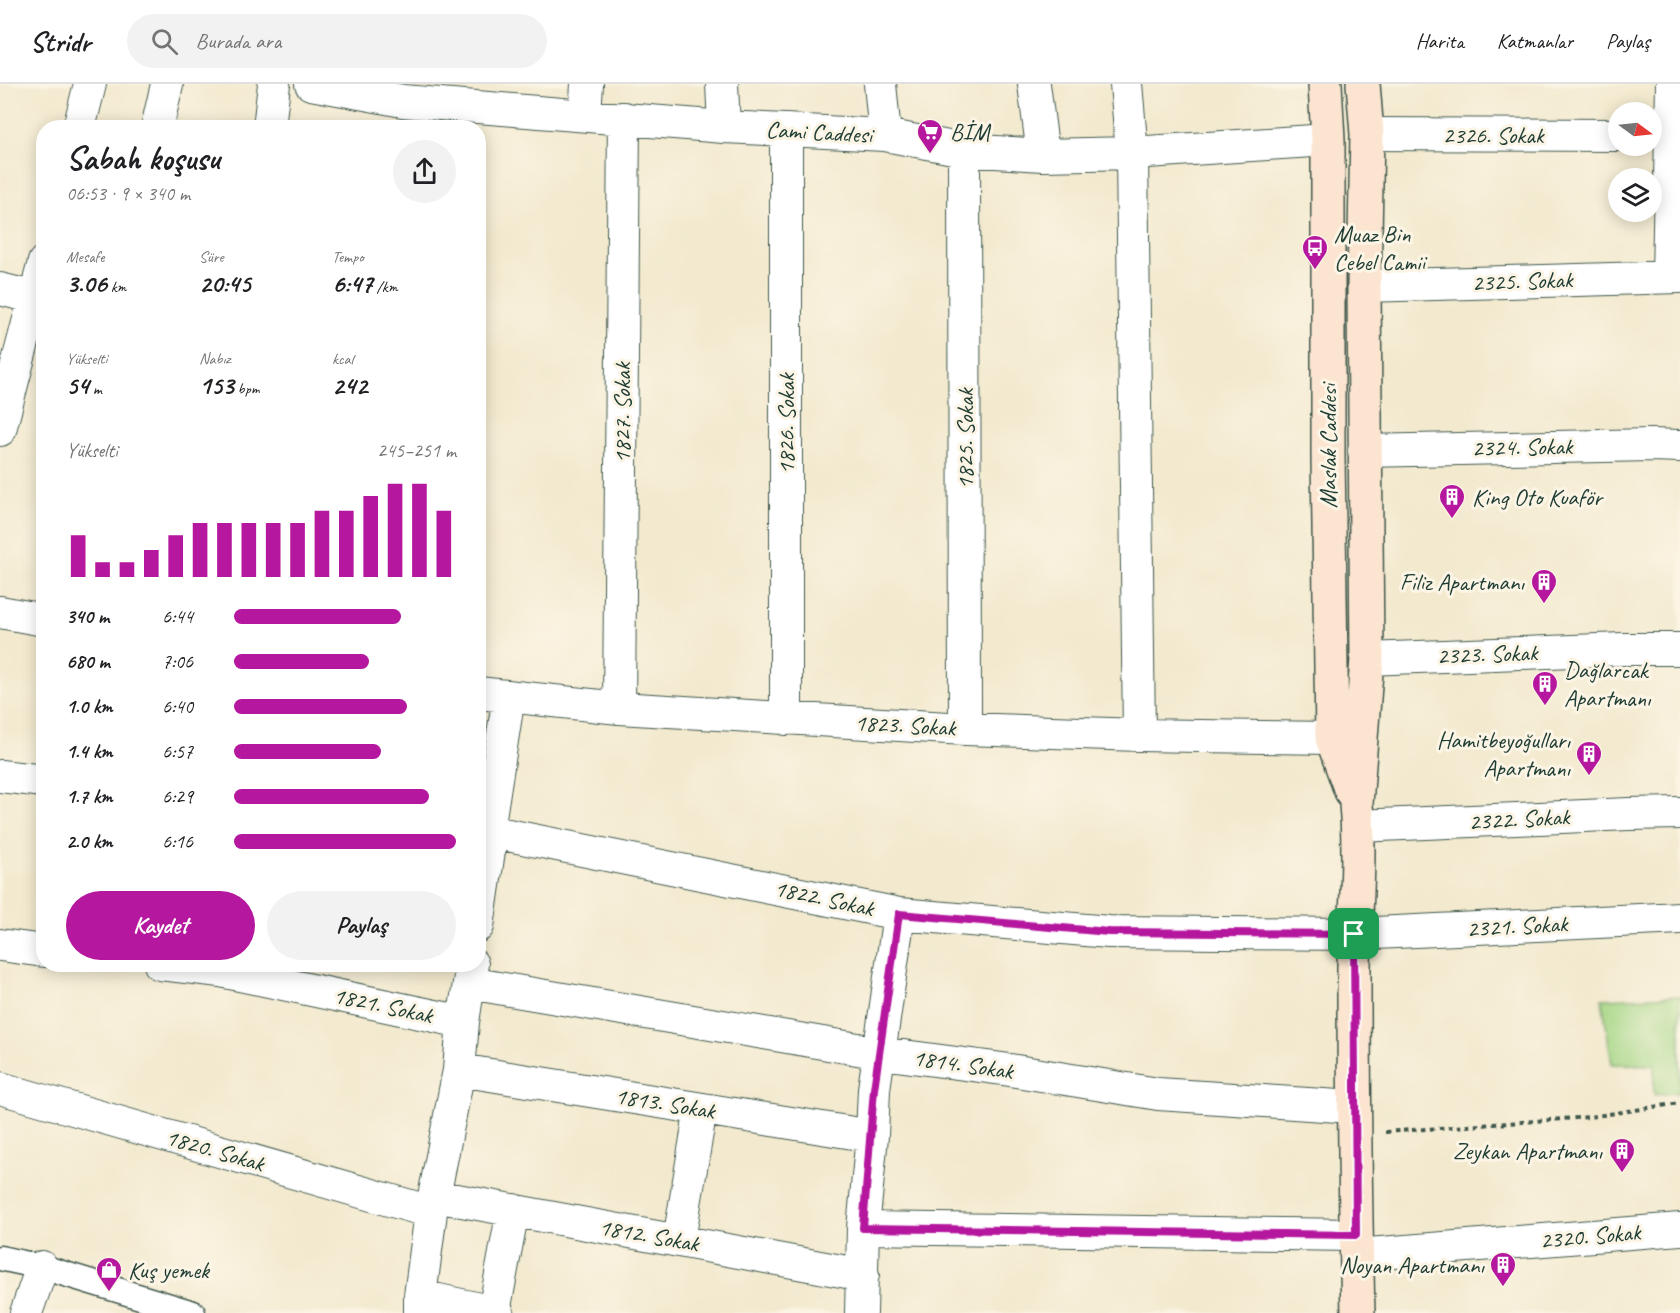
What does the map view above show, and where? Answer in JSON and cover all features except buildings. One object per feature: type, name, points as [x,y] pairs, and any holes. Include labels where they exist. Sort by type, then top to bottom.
[{"type":"main road","name":"Maslak Caddesi","points":[[1325,84],[1328,140],[1328,456],[1332,738],[1357,815]]},
{"type":"main road","name":"Maslak Caddesi","points":[[1358,1313],[1354,1121],[1354,934],[1357,815],[1367,659],[1364,286],[1367,134],[1363,84]]},
{"type":"street","points":[[81,120],[90,84]]},
{"type":"street","points":[[159,120],[167,84]]},
{"type":"street","points":[[270,120],[274,84]]},
{"type":"street","name":"Cami Caddesi","points":[[311,84],[403,114],[473,117],[585,115],[724,127],[885,135],[964,150],[1043,156],[1132,153],[1328,140]]},
{"type":"street","points":[[585,115],[587,84]]},
{"type":"street","points":[[722,84],[724,127]]},
{"type":"street","points":[[880,84],[885,135]]},
{"type":"street","points":[[1034,84],[1043,156]]},
{"type":"street","points":[[1126,84],[1132,153],[1139,735]]},
{"type":"street","points":[[1672,84],[1668,136],[1674,277]]},
{"type":"street","name":"1827. Sokak","points":[[619,708],[624,118]]},
{"type":"street","name":"1826. Sokak","points":[[786,130],[786,719]]},
{"type":"street","name":"2326. Sokak","points":[[1367,134],[1608,135]]},
{"type":"street","name":"1825. Sokak","points":[[964,150],[965,729]]},
{"type":"street","name":"2325. Sokak","points":[[1364,286],[1674,277]]},
{"type":"street","points":[[0,289],[36,298]]},
{"type":"street","points":[[0,430],[36,309]]},
{"type":"street","name":"2324. Sokak","points":[[1364,451],[1680,446]]},
{"type":"street","points":[[0,612],[36,615]]},
{"type":"street","name":"2323. Sokak","points":[[1367,659],[1623,649],[1680,649]]},
{"type":"street","points":[[486,827],[490,817],[494,694]]},
{"type":"street","name":"1823. Sokak","points":[[494,694],[619,708],[965,729],[1332,738]]},
{"type":"street","points":[[0,776],[36,780]]},
{"type":"street","name":"2322. Sokak","points":[[1357,815],[1680,813]]},
{"type":"street","name":"1822. Sokak","points":[[486,830],[899,914],[1109,932],[1354,934]]},
{"type":"street","points":[[861,1313],[863,1228],[874,1089],[881,1053],[899,914]]},
{"type":"street","name":"2321. Sokak","points":[[1354,934],[1680,918]]},
{"type":"street","points":[[0,945],[36,950]]},
{"type":"street","name":"1821. Sokak","points":[[226,972],[463,1022]]},
{"type":"street","points":[[470,974],[459,1070],[433,1204],[420,1305],[496,1313],[513,1210]]},
{"type":"street","name":"1814. Sokak","points":[[470,974],[881,1053],[1354,1121]]},
{"type":"street","name":"1813. Sokak","points":[[459,1070],[872,1136]]},
{"type":"street","name":"1820. Sokak","points":[[0,1088],[433,1204]]},
{"type":"street","points":[[679,1240],[701,1109]]},
{"type":"street","name":"1812. Sokak","points":[[433,1204],[513,1210],[862,1275]]},
{"type":"street","name":"2320. Sokak","points":[[863,1228],[1356,1245],[1680,1229]]},
{"type":"street","points":[[0,1258],[42,1267],[194,1313]]},
{"type":"street","points":[[26,1313],[42,1267]]},
{"type":"path","points":[[1354,1121],[1590,1117],[1680,1103]]},
{"type":"green space","points":[[1680,996],[1680,1092],[1654,1095],[1654,1065],[1612,1064],[1602,999]]},
{"type":"place","name":"BİM","points":[[930,155]]},
{"type":"place","name":"Muaz Bin Cebel Camii","points":[[1315,271]]},
{"type":"place","name":"King Oto Kuaför","points":[[1452,520]]},
{"type":"place","name":"Filiz Apartmanı","points":[[1544,605]]},
{"type":"place","name":"Dağlarcak Apartmanı","points":[[1545,707]]},
{"type":"place","name":"Hamitbeyoğulları Apartmanı","points":[[1589,777]]},
{"type":"place","name":"Zeykan Apartmanı","points":[[1622,1174]]},
{"type":"place","name":"Noyan Apartmanı","points":[[1503,1288]]},
{"type":"place","name":"Kuş yemek","points":[[109,1293]]},
{"type":"route","points":[[899,914],[1109,932],[1354,934],[1356,1235],[863,1228],[874,1089],[881,1053],[899,914]]}]
